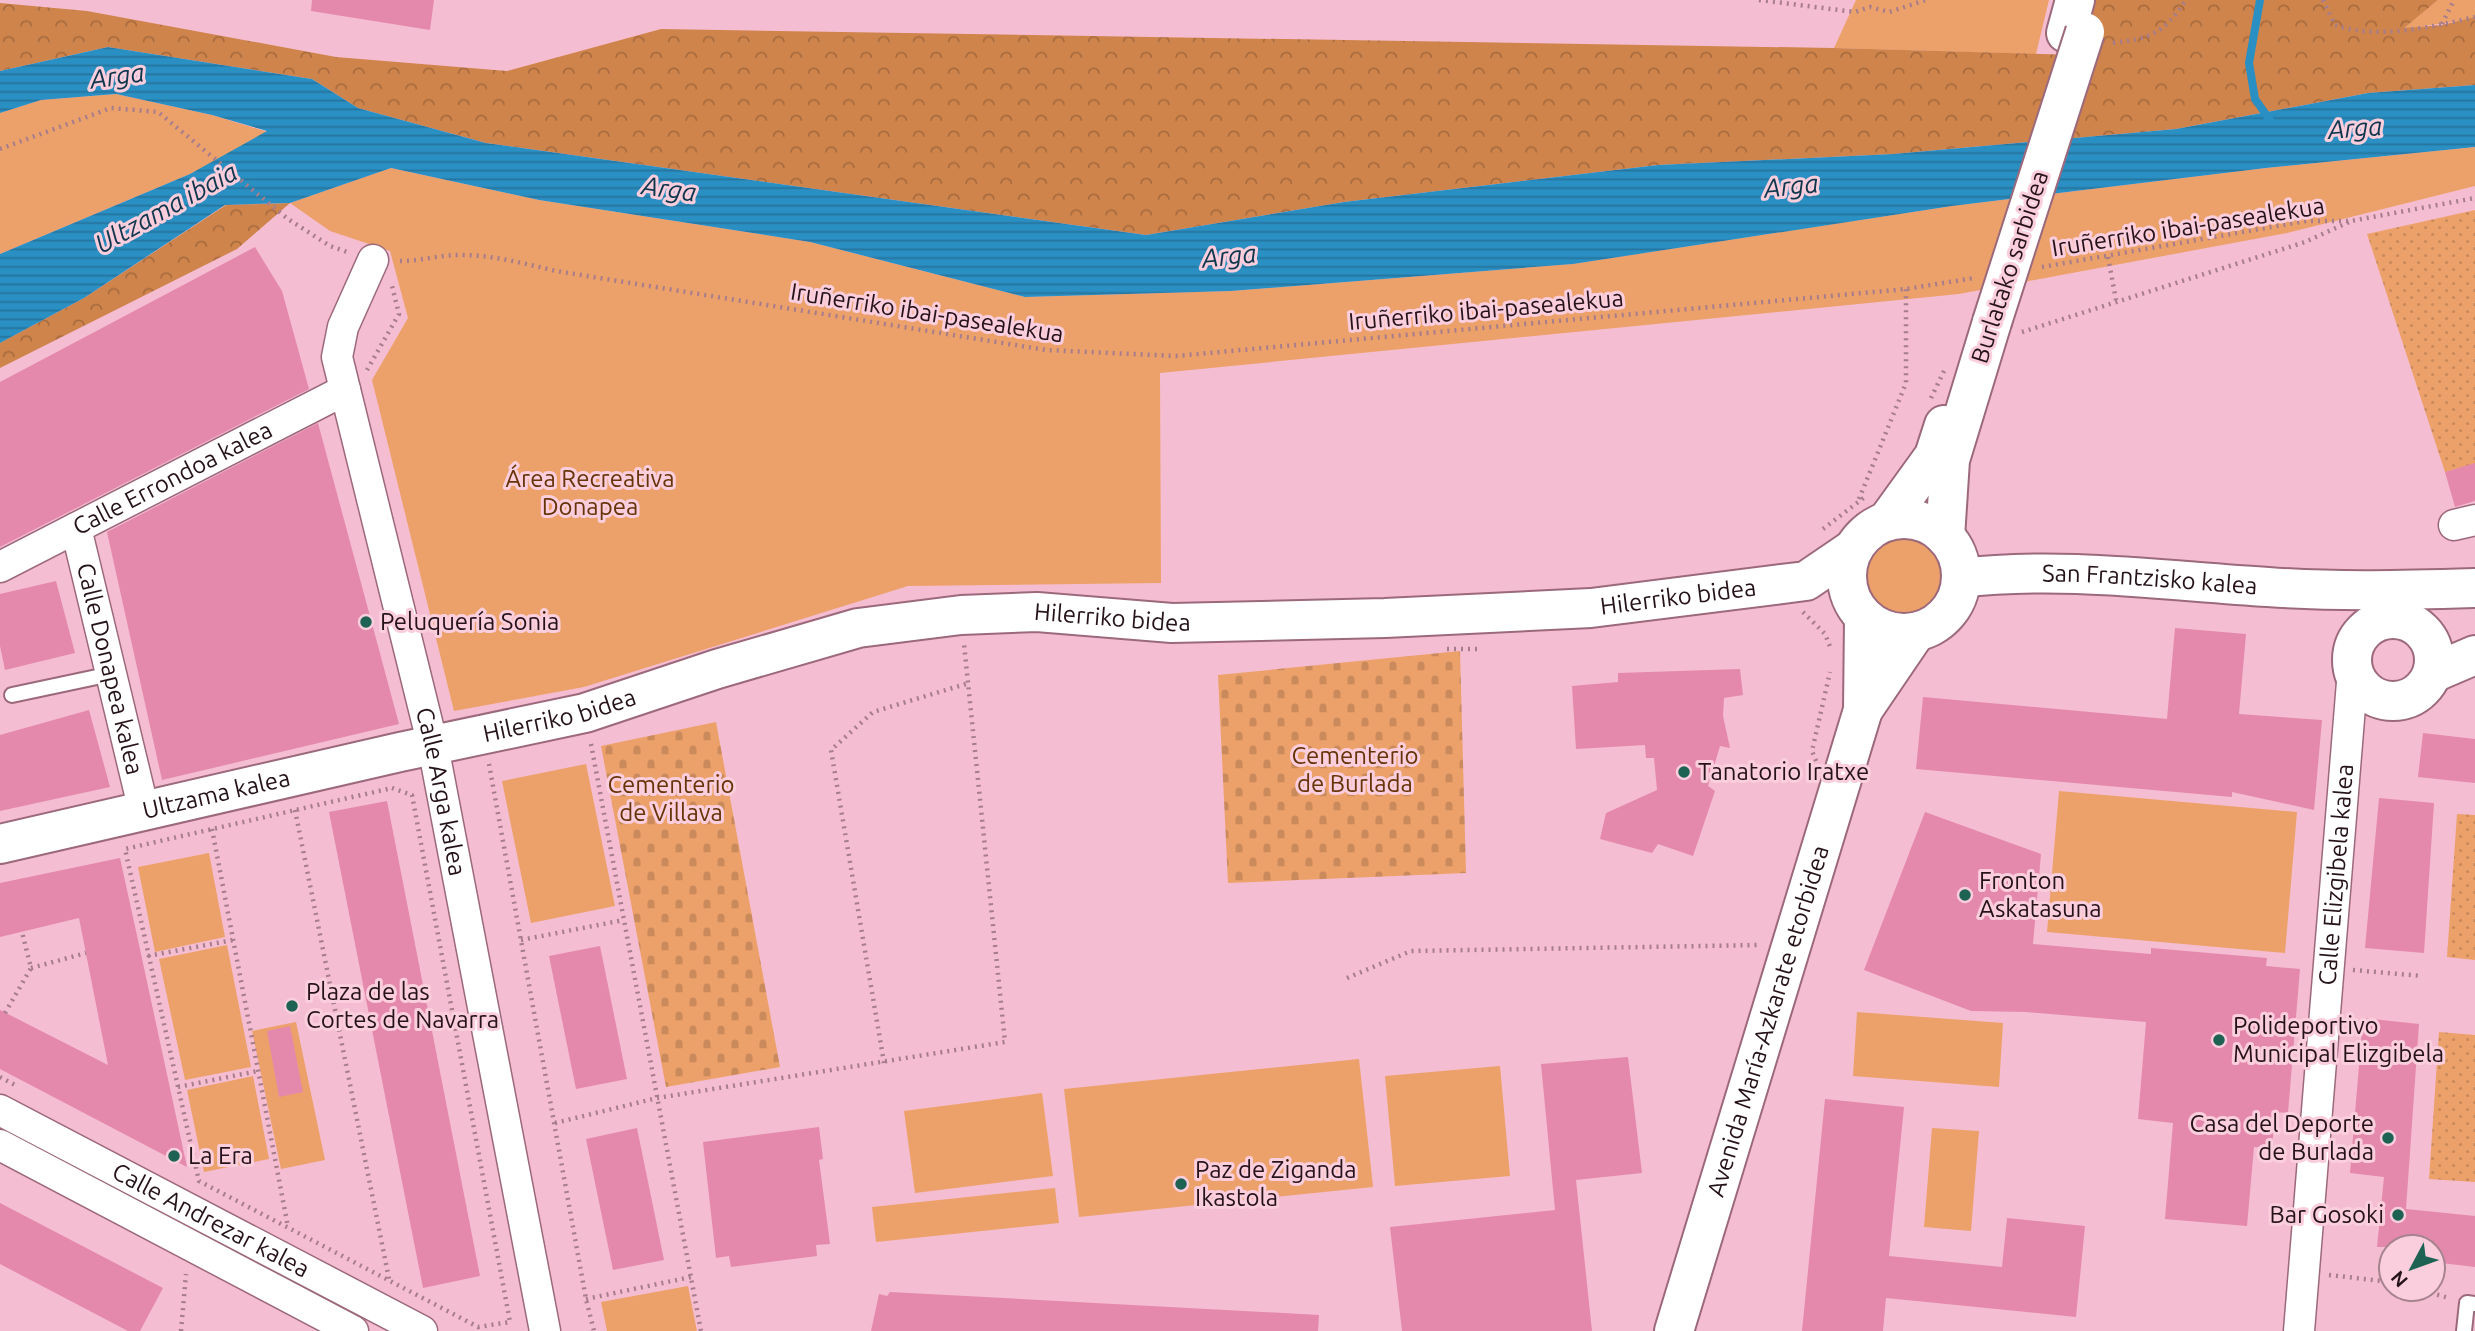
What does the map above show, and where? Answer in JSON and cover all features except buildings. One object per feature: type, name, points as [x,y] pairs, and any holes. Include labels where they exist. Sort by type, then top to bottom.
[{"type":"street","name":"Burlatako sarbidea","points":[[1945,537],[1950,460],[1994,327],[2084,22]]},
{"type":"street","name":"Calle Arga kalea","points":[[380,261],[343,327],[337,357],[354,384],[433,746],[545,1331]]},
{"type":"street","name":"Burlatako sarbidea","points":[[1858,518],[1934,456],[1994,327]]},
{"type":"street","name":"Calle Errondoa kalea","points":[[0,567],[354,384]]},
{"type":"street","points":[[1802,592],[1859,611],[1883,630],[1916,632],[1939,621],[1955,602],[1961,578],[1960,563],[1945,537],[1925,523],[1912,519],[1858,518],[1847,570],[1859,611],[1863,710]]},
{"type":"street","name":"Hilerriko bidea","points":[[433,746],[584,713],[717,669],[858,628],[961,615],[1037,612],[1172,623],[1385,618],[1591,608],[1802,592],[1858,518]]},
{"type":"street","name":"Calle Donapea kalea","points":[[76,528],[144,811]]},
{"type":"street","name":"San Frantzisko kalea","points":[[1961,578],[1996,573],[2110,576],[2272,587],[2337,588],[2373,628]]},
{"type":"street","points":[[2373,628],[2475,588]]},
{"type":"street","points":[[2400,618],[2426,633],[2434,650],[2433,673],[2427,684],[2414,696],[2395,701],[2373,696],[2358,681],[2373,628],[2400,618]]},
{"type":"street","name":"Calle Elizgibela kalea","points":[[2300,1331],[2329,968],[2373,628]]},
{"type":"street","points":[[1863,710],[1916,632]]},
{"type":"street","points":[[2433,673],[2475,655]]},
{"type":"street","name":"Avenida María-Azkarate etorbidea","points":[[1674,1331],[1863,710]]},
{"type":"street","name":"Ultzama kalea","points":[[0,844],[433,746]]},
{"type":"street","name":"Calle Andrezar kalea","points":[[0,1111],[422,1331]]},
{"type":"street","name":"Calle Andrezar kalea","points":[[0,1145],[353,1331]]},
{"type":"lane","points":[[12,695],[111,674]]},
{"type":"lane","points":[[2464,1331],[2471,1303]]},
{"type":"path","points":[[1759,0],[1855,12],[1870,7],[1889,12],[1907,9],[1926,0]]},
{"type":"path","points":[[2084,22],[2147,38],[2161,31],[2186,0]]},
{"type":"path","points":[[2323,0],[2335,25],[2358,33],[2442,25],[2475,17]]},
{"type":"path","points":[[2442,25],[2454,0]]},
{"type":"path","name":"Iruñerriko ibai-pasealekua","points":[[0,149],[111,108],[158,112],[288,219],[330,246],[380,261],[423,261],[451,255],[488,256],[556,271],[851,320],[1046,350],[1112,355],[1189,355],[1906,289],[1983,276]]},
{"type":"path","name":"Iruñerriko ibai-pasealekua","points":[[2033,269],[2306,221],[2351,221],[2475,198]]},
{"type":"path","name":"Iruñerriko ibai-pasealekua","points":[[1994,327],[2116,300],[2305,242],[2351,221]]},
{"type":"path","points":[[2108,257],[2116,300]]},
{"type":"path","points":[[354,384],[398,314],[380,261]]},
{"type":"path","points":[[1858,518],[1906,383],[1906,289]]},
{"type":"path","points":[[1928,407],[1941,372],[1951,364]]},
{"type":"path","points":[[1802,592],[1802,611],[1829,640],[1831,658]]},
{"type":"path","points":[[555,1123],[657,1098],[1005,1042],[961,615]]},
{"type":"path","points":[[1435,649],[1477,649]]},
{"type":"path","points":[[1820,764],[1812,751],[1830,669]]},
{"type":"path","points":[[884,1063],[831,750],[873,712],[968,683]]},
{"type":"path","points":[[588,730],[701,1331]]},
{"type":"path","points":[[501,759],[489,763],[594,1331]]},
{"type":"path","points":[[392,788],[412,795],[510,1322],[478,1327],[199,1181],[125,849],[295,810],[392,788]]},
{"type":"path","points":[[295,810],[389,1280]]},
{"type":"path","points":[[212,829],[288,1228]]},
{"type":"path","points":[[521,940],[624,920]]},
{"type":"path","points":[[5,1013],[31,968],[22,932]]},
{"type":"path","points":[[138,940],[145,938]]},
{"type":"path","points":[[148,956],[233,940]]},
{"type":"path","points":[[1347,978],[1411,951],[1760,945]]},
{"type":"path","points":[[31,968],[86,953]]},
{"type":"path","points":[[2329,968],[2422,976]]},
{"type":"path","points":[[178,1087],[258,1070]]},
{"type":"path","points":[[2305,1272],[2377,1280]]},
{"type":"path","points":[[181,1331],[186,1274]]},
{"type":"path","points":[[586,1299],[691,1277]]},
{"type":"path","points":[[2447,1297],[2471,1303]]},
{"type":"green space","points":[[1856,0],[2049,0],[2036,54],[1834,48]]},
{"type":"green space","points":[[2094,0],[2438,0],[2404,28],[2442,25],[2475,17],[2475,85],[2368,93],[2176,129],[1893,154],[1658,165],[1344,202],[1146,235],[486,143],[358,108],[312,79],[108,47],[0,71],[0,3],[87,11],[336,57],[507,71],[661,29],[1834,48],[2078,55]]},
{"type":"green space","points":[[2438,0],[2475,0],[2475,19],[2402,29]]},
{"type":"green space","points":[[116,94],[212,115],[271,133],[190,174],[0,254],[0,113],[41,100]]},
{"type":"green space","name":"Área Recreativa Donapea","points":[[2475,147],[2475,186],[2287,233],[1959,294],[1160,373],[1161,583],[908,586],[584,687],[454,711],[372,380],[408,318],[390,251],[330,231],[290,203],[391,168],[539,200],[810,242],[1025,297],[1231,291],[1572,264],[1952,206],[2266,168]]},
{"type":"green space","points":[[290,203],[237,249],[0,368],[0,343],[84,298],[226,205]]},
{"type":"green space","points":[[2475,210],[2475,464],[2445,472],[2367,234]]},
{"type":"green space","points":[[1904,534],[1921,537],[1935,546],[1944,560],[1947,577],[1944,594],[1935,608],[1921,617],[1904,620],[1887,617],[1873,608],[1864,594],[1861,577],[1864,560],[1873,546],[1887,537]]},
{"type":"green space","name":"Cementerio de Burlada","points":[[1460,651],[1466,873],[1228,883],[1218,675]]},
{"type":"green space","name":"Cementerio de Villava","points":[[716,722],[780,1067],[666,1087],[601,746]]},
{"type":"green space","points":[[586,764],[615,906],[531,923],[502,781]]},
{"type":"green space","points":[[2059,791],[2297,812],[2285,953],[2047,932]]},
{"type":"green space","points":[[2457,814],[2475,815],[2475,960],[2447,957]]},
{"type":"green space","points":[[209,853],[225,937],[155,952],[138,867]]},
{"type":"green space","points":[[227,945],[251,1067],[185,1080],[159,959]]},
{"type":"green space","points":[[1857,1012],[2003,1023],[1999,1087],[1853,1076]]},
{"type":"green space","points":[[296,1022],[325,1160],[281,1169],[252,1031]]},
{"type":"green space","points":[[2439,1032],[2475,1035],[2475,1182],[2429,1179]]},
{"type":"green space","points":[[1359,1059],[1373,1187],[1079,1217],[1064,1089]]},
{"type":"green space","points":[[1500,1066],[1510,1176],[1395,1186],[1385,1076]]},
{"type":"green space","points":[[253,1076],[269,1159],[204,1172],[187,1090]]},
{"type":"green space","points":[[1042,1093],[1053,1176],[915,1193],[904,1111]]},
{"type":"green space","points":[[1932,1128],[1979,1131],[1971,1231],[1924,1227]]},
{"type":"green space","points":[[1055,1188],[1059,1223],[876,1242],[872,1207]]},
{"type":"green space","points":[[688,1286],[697,1331],[607,1331],[601,1302]]},
{"type":"water","points":[[108,47],[312,79],[358,108],[486,143],[1146,235],[1344,202],[1658,165],[1893,154],[2176,129],[2368,93],[2475,85],[2475,147],[2266,168],[1952,206],[1573,264],[1231,291],[1025,297],[810,242],[539,200],[391,168],[290,203],[225,205],[84,298],[0,343],[0,254],[190,174],[267,131],[212,115],[116,94],[41,100],[0,113],[0,71]]},
{"type":"waterway","points":[[2260,0],[2249,63],[2255,99],[2270,120]]},
{"type":"place","name":"Peluquería Sonia","points":[[366,622]]},
{"type":"place","name":"Tanatorio Iratxe","points":[[1684,772]]},
{"type":"place","name":"Fronton Askatasuna","points":[[1965,895]]},
{"type":"place","name":"Plaza de las Cortes de Navarra","points":[[292,1006]]},
{"type":"place","name":"Polideportivo Municipal Elizgibela","points":[[2219,1040]]},
{"type":"place","name":"Casa del Deporte de Burlada","points":[[2388,1138]]},
{"type":"place","name":"La Era","points":[[174,1156]]},
{"type":"place","name":"Paz de Ziganda Ikastola","points":[[1181,1184]]},
{"type":"place","name":"Bar Gosoki","points":[[2398,1215]]},
{"type":"water label","name":"Arga","points":[[117,76]]},
{"type":"water label","name":"Arga","points":[[2355,128]]},
{"type":"water label","name":"Arga","points":[[1791,186]]},
{"type":"water label","name":"Arga","points":[[669,189]]},
{"type":"water label","name":"Ultzama ibaia","points":[[166,208]]},
{"type":"water label","name":"Arga","points":[[1229,256]]}]
